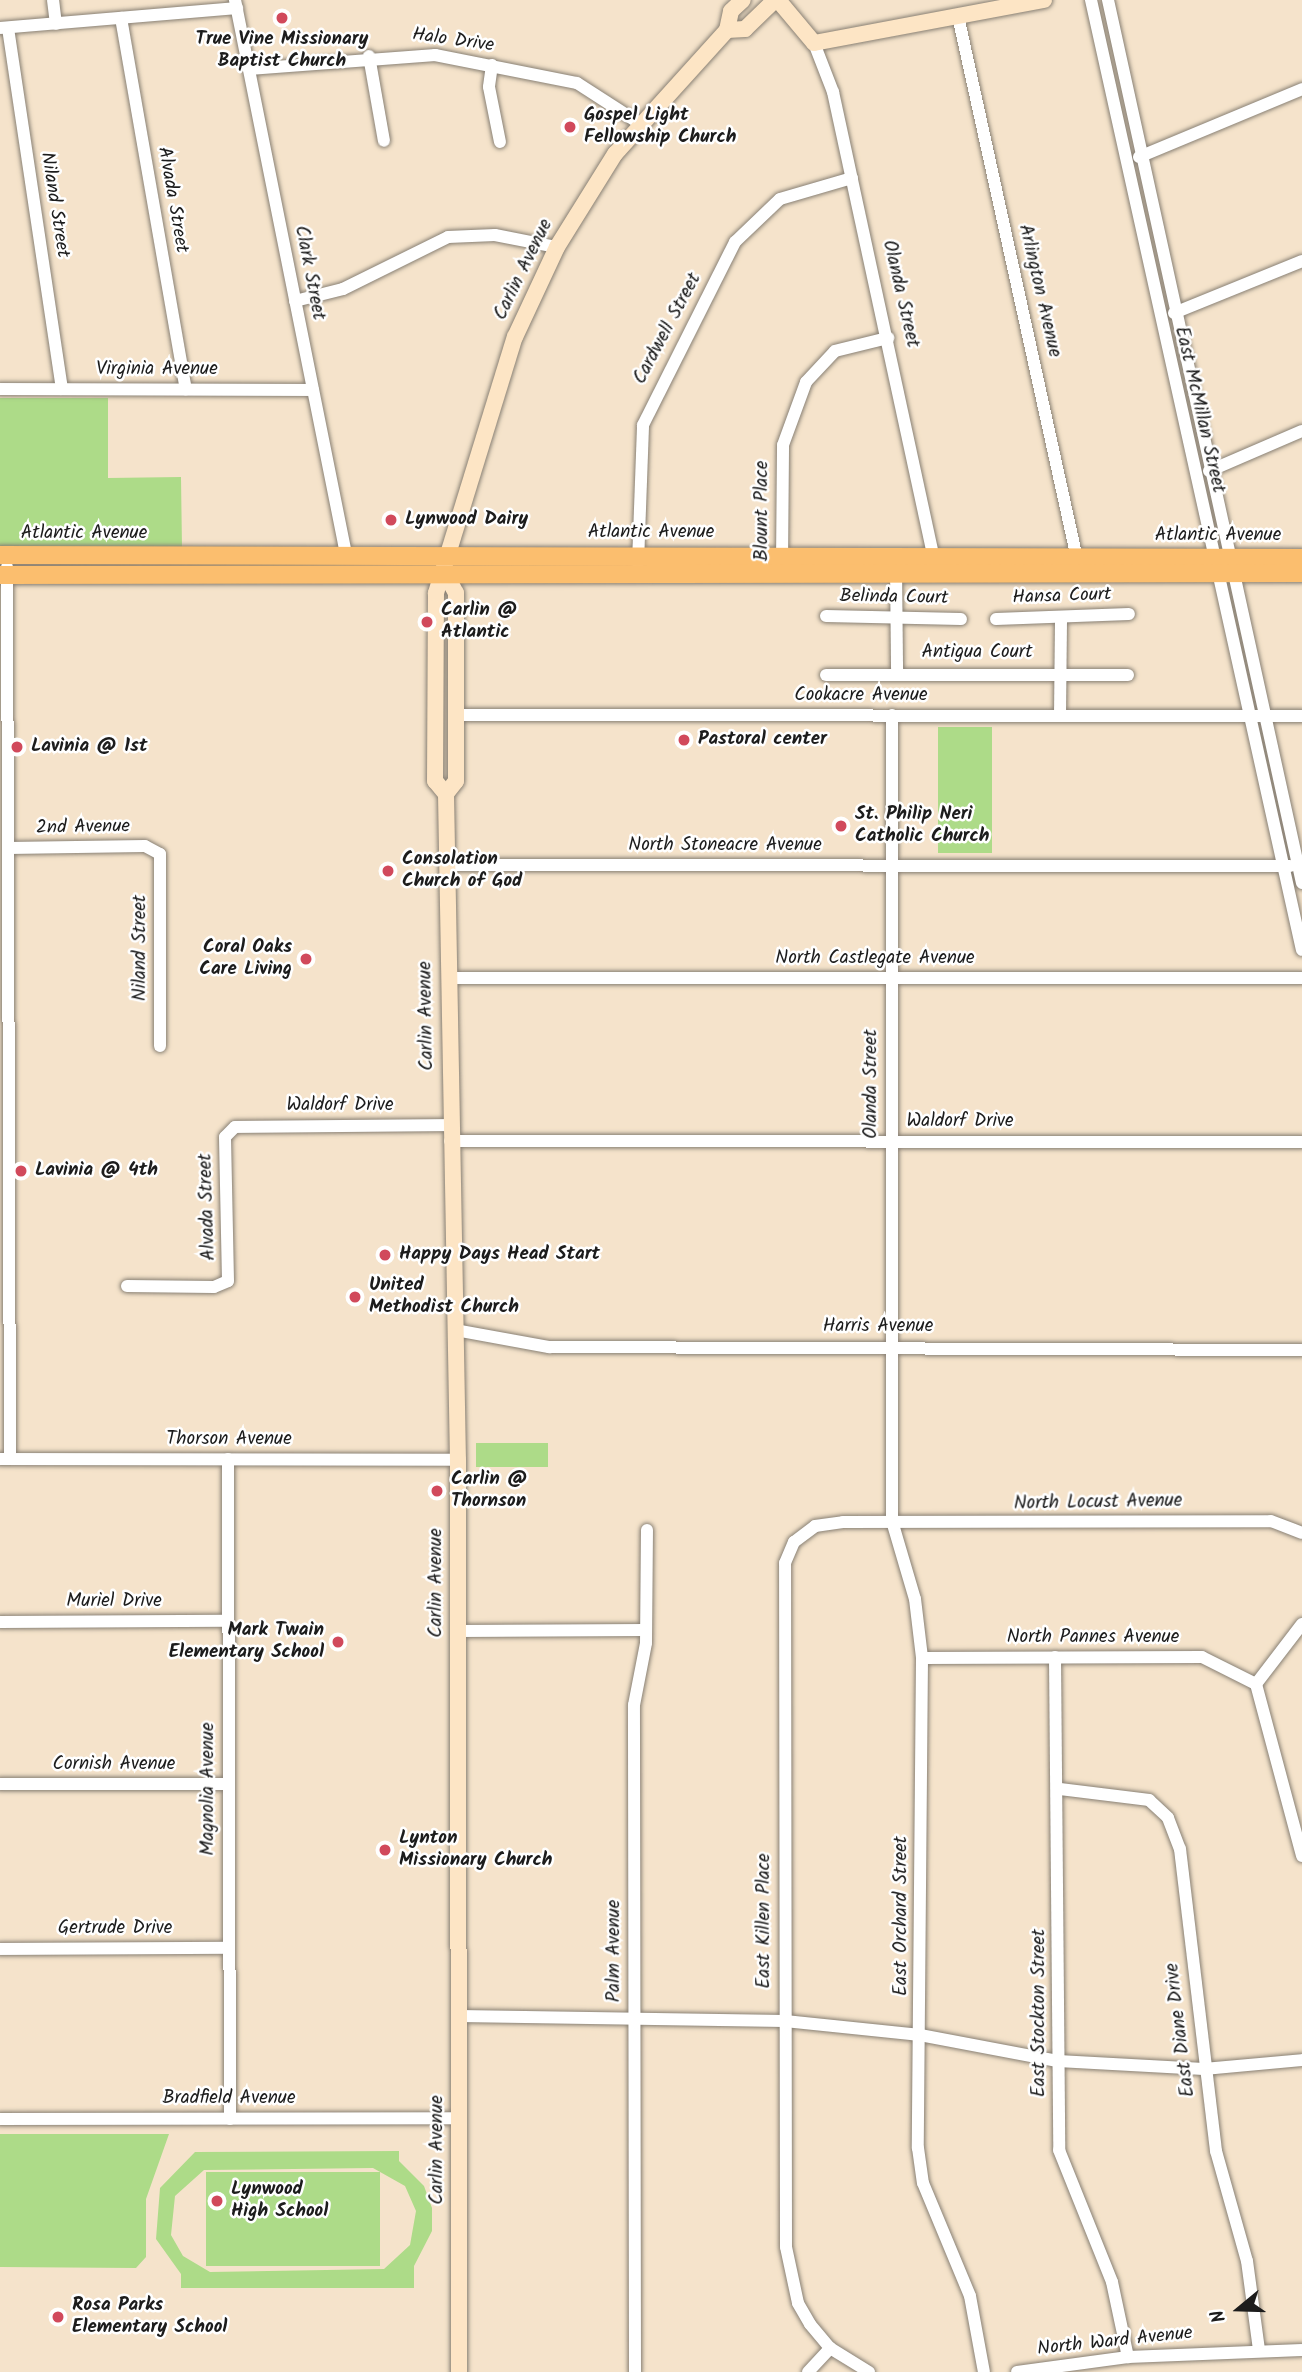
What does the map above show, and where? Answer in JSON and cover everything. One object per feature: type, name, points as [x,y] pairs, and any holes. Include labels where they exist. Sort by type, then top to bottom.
[{"type":"main road","name":"Atlantic Avenue","points":[[4,555],[449,553],[896,556],[935,565],[1223,566],[1302,573]]},
{"type":"main road","name":"Atlantic Avenue","points":[[1223,566],[1302,558]]},
{"type":"main road","name":"Atlantic Avenue","points":[[4,575],[897,575],[935,565]]},
{"type":"street","points":[[53,0],[56,23]]},
{"type":"street","name":"Carlin Avenue","points":[[446,794],[435,781],[436,593],[446,575],[449,553],[503,370],[557,247],[639,123],[727,30],[732,11],[743,0]]},
{"type":"street","name":"Carlin Avenue","points":[[727,30],[745,29],[777,0]]},
{"type":"street","name":"Olanda Street","points":[[777,0],[809,36]]},
{"type":"street","name":"Olanda Street","points":[[789,0],[828,71],[888,338],[935,565]]},
{"type":"street","points":[[809,36],[958,16],[1044,0]]},
{"type":"street","name":"East McMillan Street","points":[[1091,0],[1223,566],[1265,716],[1302,883]]},
{"type":"street","name":"East McMillan Street","points":[[1108,0],[1139,157],[1209,471],[1250,716],[1302,950]]},
{"type":"street","points":[[4,28],[236,4]]},
{"type":"street","name":"Clark Street","points":[[236,4],[346,554]]},
{"type":"street","name":"Arlington Avenue","points":[[958,16],[1078,565]]},
{"type":"street","name":"Alvada Street","points":[[121,18],[186,389]]},
{"type":"street","name":"Niland Street","points":[[4,28],[62,389]]},
{"type":"street","name":"Halo Drive","points":[[249,69],[369,56],[421,54],[492,65],[589,87],[639,123]]},
{"type":"street","points":[[369,56],[384,141]]},
{"type":"street","points":[[492,65],[489,87],[500,142]]},
{"type":"street","points":[[1139,157],[1302,89]]},
{"type":"street","name":"Cardwell Street","points":[[638,574],[639,451],[647,412],[736,242],[780,199],[852,178]]},
{"type":"street","points":[[295,301],[343,289],[448,237],[495,235],[557,247]]},
{"type":"street","points":[[1174,313],[1302,261]]},
{"type":"street","name":"Blount Place","points":[[782,575],[783,446],[806,382],[835,351],[888,338]]},
{"type":"street","name":"Virginia Avenue","points":[[0,389],[313,390]]},
{"type":"street","points":[[1209,471],[1302,431]]},
{"type":"street","points":[[4,555],[4,716],[8,848],[4,864],[5,1459]]},
{"type":"street","points":[[896,556],[897,672]]},
{"type":"street","name":"Carlin Avenue","points":[[446,575],[456,593],[457,715],[456,781],[446,794],[450,1133],[458,1460],[459,2372]]},
{"type":"street","name":"Hansa Court","points":[[996,618],[1129,614]]},
{"type":"street","name":"Belinda Court","points":[[826,616],[961,619]]},
{"type":"street","points":[[1060,716],[1061,618]]},
{"type":"street","name":"Antigua Court","points":[[826,675],[1060,672],[1128,675]]},
{"type":"street","name":"Cookacre Avenue","points":[[457,715],[1302,716]]},
{"type":"street","name":"Olanda Street","points":[[892,715],[894,1453]]},
{"type":"street","name":"2nd Avenue","points":[[8,848],[158,851]]},
{"type":"street","name":"Niland Street","points":[[158,851],[160,1046]]},
{"type":"street","name":"North Stoneacre Avenue","points":[[447,865],[1300,866]]},
{"type":"street","name":"North Castlegate Avenue","points":[[448,978],[1302,978]]},
{"type":"street","name":"Alvada Street","points":[[127,1286],[225,1284],[230,1129]]},
{"type":"street","name":"Waldorf Drive","points":[[230,1129],[893,1141],[1302,1142]]},
{"type":"street","name":"Harris Avenue","points":[[455,1330],[550,1347],[1302,1350]]},
{"type":"street","name":"East Orchard Street","points":[[894,1453],[892,1521],[915,1600],[922,1658],[919,2170],[970,2296],[984,2372]]},
{"type":"street","name":"Thorson Avenue","points":[[5,1459],[458,1460]]},
{"type":"street","name":"Magnolia Avenue","points":[[228,1460],[230,2119]]},
{"type":"street","name":"North Locust Avenue","points":[[892,1521],[1271,1521],[1302,1533]]},
{"type":"street","name":"East Killen Place","points":[[869,2372],[830,2348],[798,2303],[789,2266],[785,2021],[785,1563],[794,1542],[816,1526],[892,1521]]},
{"type":"street","name":"Palm Avenue","points":[[635,2372],[634,1704],[646,1630],[647,1530]]},
{"type":"street","name":"Muriel Drive","points":[[0,1622],[228,1621]]},
{"type":"street","points":[[1302,1624],[1256,1684],[1302,1856]]},
{"type":"street","points":[[458,1630],[646,1630]]},
{"type":"street","name":"East Stockton Street","points":[[1055,1657],[1060,1789],[1059,2150],[1112,2282],[1128,2357]]},
{"type":"street","name":"North Pannes Avenue","points":[[922,1658],[1202,1657],[1256,1684]]},
{"type":"street","name":"Cornish Avenue","points":[[0,1784],[229,1784]]},
{"type":"street","name":"East Diane Drive","points":[[1060,1789],[1124,1793],[1149,1800],[1168,1818],[1180,1849],[1204,2069],[1216,2151],[1247,2261],[1259,2350]]},
{"type":"street","name":"Gertrude Drive","points":[[0,1949],[229,1948]]},
{"type":"street","points":[[459,2016],[717,2017],[785,2021],[920,2035],[1058,2062],[1204,2069],[1302,2060]]},
{"type":"street","name":"Bradfield Avenue","points":[[0,2119],[459,2118]]},
{"type":"street","points":[[808,2372],[830,2348]]},
{"type":"street","name":"North Ward Avenue","points":[[1017,2372],[1128,2357],[1302,2350]]},
{"type":"green space","points":[[0,398],[108,398],[108,478],[181,477],[182,548],[0,547]]},
{"type":"green space","points":[[938,727],[992,727],[992,853],[938,853]]},
{"type":"green space","points":[[476,1443],[548,1443],[548,1467],[476,1467]]},
{"type":"green space","points":[[0,2134],[169,2134],[146,2199],[146,2257],[136,2268],[0,2267]]},
{"type":"green space","points":[[399,2151],[399,2161],[424,2186],[432,2208],[432,2231],[414,2266],[414,2288],[181,2288],[181,2274],[156,2239],[160,2188],[195,2152]],"holes":[[[373,2168],[405,2186],[416,2211],[410,2245],[384,2269],[210,2272],[183,2256],[171,2235],[175,2196],[204,2170]]]},
{"type":"green space","points":[[206,2172],[380,2172],[380,2266],[206,2266]]},
{"type":"place","name":"True Vine Missionary Baptist Church","points":[[282,18]]},
{"type":"place","name":"Gospel Light Fellowship Church","points":[[570,127]]},
{"type":"place","name":"Lynwood Dairy","points":[[391,520]]},
{"type":"place","name":"Carlin @ Atlantic","points":[[427,622]]},
{"type":"place","name":"Pastoral center","points":[[684,740]]},
{"type":"place","name":"Lavinia @ 1st","points":[[17,747]]},
{"type":"place","name":"St. Philip Neri Catholic Church","points":[[841,826]]},
{"type":"place","name":"Consolation Church of God","points":[[388,871]]},
{"type":"place","name":"Coral Oaks Care Living","points":[[306,959]]},
{"type":"place","name":"Lavinia @ 4th","points":[[21,1171]]},
{"type":"place","name":"Happy Days Head Start","points":[[385,1255]]},
{"type":"place","name":"United Methodist Church","points":[[355,1297]]},
{"type":"place","name":"Carlin @ Thornson","points":[[437,1491]]},
{"type":"place","name":"Mark Twain Elementary School","points":[[338,1642]]},
{"type":"place","name":"Lynton Missionary Church","points":[[385,1850]]},
{"type":"place","name":"Lynwood High School","points":[[217,2201]]},
{"type":"place","name":"Rosa Parks Elementary School","points":[[58,2317]]}]
